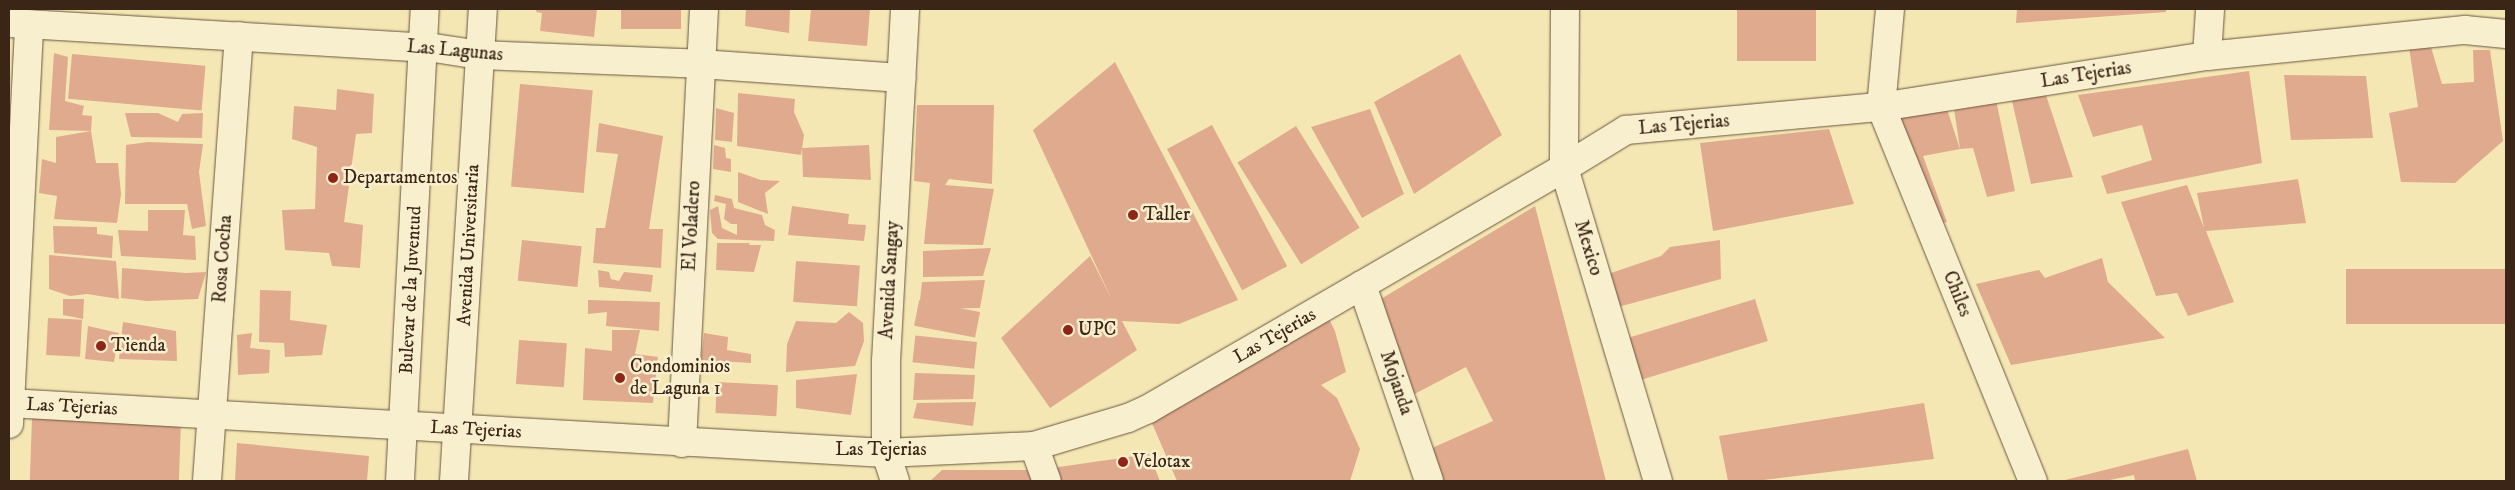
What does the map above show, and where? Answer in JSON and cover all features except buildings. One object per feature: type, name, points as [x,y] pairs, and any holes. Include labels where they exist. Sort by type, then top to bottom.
[{"type":"street","name":"Bulevar de la Juventud","points":[[400,481],[425,9]]},
{"type":"street","name":"Avenida Universitaria","points":[[454,481],[483,9]]},
{"type":"street","name":"El Voladero","points":[[682,442],[704,9]]},
{"type":"street","name":"Avenida Sangay","points":[[895,481],[886,453],[886,361],[905,9]]},
{"type":"street","name":"Mexico","points":[[1565,9],[1564,168],[1658,481]]},
{"type":"street","points":[[1881,107],[1890,9]]},
{"type":"street","points":[[2207,56],[2210,9]]},
{"type":"street","name":"Las Lagunas","points":[[19,23],[423,48],[480,55],[700,64],[902,78]]},
{"type":"street","points":[[9,410],[19,23]]},
{"type":"street","name":"Las Tejerias","points":[[9,410],[212,415],[886,453],[1034,446],[1128,418],[1148,409],[1564,168],[1626,130],[1881,107],[2207,56],[2465,30],[2506,34]]},
{"type":"street","name":"Rosa Cocha","points":[[207,481],[239,36]]},
{"type":"street","name":"Chiles","points":[[1881,107],[2033,481]]},
{"type":"street","name":"Mojanda","points":[[1362,285],[1429,481]]},
{"type":"street","points":[[1034,446],[1047,481]]},
{"type":"place","name":"Departamentos","points":[[333,178]]},
{"type":"place","name":"Taller","points":[[1133,215]]},
{"type":"place","name":"UPC","points":[[1068,330]]},
{"type":"place","name":"Tienda","points":[[101,346]]},
{"type":"place","name":"Condominios de Laguna 1","points":[[620,378]]},
{"type":"place","name":"Velotax","points":[[1123,462]]}]
